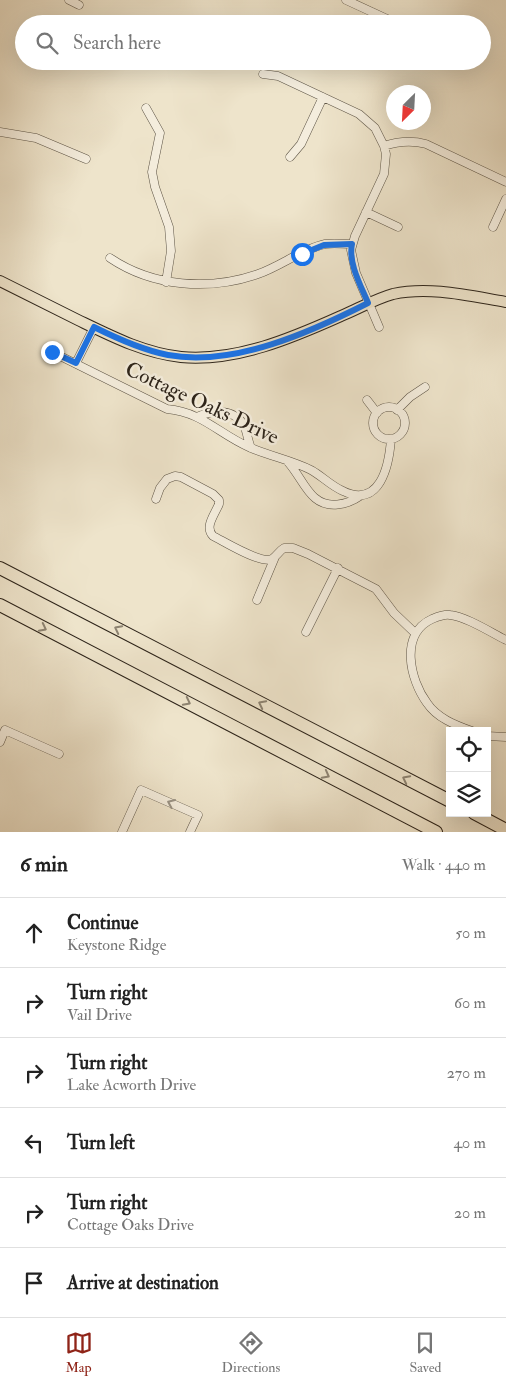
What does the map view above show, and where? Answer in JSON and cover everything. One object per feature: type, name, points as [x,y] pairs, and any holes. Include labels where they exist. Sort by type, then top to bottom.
[{"type":"highway","points":[[0,568],[446,799]]},
{"type":"highway","points":[[0,605],[436,832]]},
{"type":"highway","points":[[482,817],[506,830]]},
{"type":"highway","points":[[489,817],[506,823]]},
{"type":"main road","points":[[0,281],[126,342],[155,352],[183,357],[215,356],[274,343],[308,331],[368,303],[392,295],[419,291],[444,292],[506,302]]},
{"type":"street","points":[[69,0],[79,5]]},
{"type":"street","points":[[346,0],[378,15]]},
{"type":"street","points":[[263,74],[278,76],[359,114],[375,128],[384,146],[386,154],[384,174],[352,244],[351,255],[356,273],[379,327]]},
{"type":"street","points":[[290,158],[302,144],[323,97]]},
{"type":"street","points":[[146,108],[160,133],[152,172],[155,187],[169,227],[171,251],[166,282]]},
{"type":"street","points":[[0,132],[36,138],[86,159]]},
{"type":"street","points":[[384,146],[406,141],[416,141],[506,182]]},
{"type":"street","points":[[493,227],[506,199]]},
{"type":"street","points":[[366,212],[398,228]]},
{"type":"street","points":[[110,258],[137,273],[166,282],[190,284],[227,281],[259,273],[317,247],[330,244],[352,244]]},
{"type":"street","points":[[76,363],[94,327]]},
{"type":"street","name":"Cottage Oaks Drive","points":[[52,352],[167,409],[197,416],[251,448],[312,470],[342,491],[352,495],[362,495]]},
{"type":"street","points":[[397,410],[410,397],[425,387]]},
{"type":"street","points":[[367,400],[377,413]]},
{"type":"street","points":[[388,408],[397,410],[405,423],[403,430],[395,438],[381,437],[374,429],[374,419],[377,413],[382,409],[388,408]]},
{"type":"street","points":[[197,416],[208,412],[230,413],[244,425],[251,448]]},
{"type":"street","name":"Cottage Oaks Drive","points":[[285,460],[296,471],[315,498],[324,503],[340,505],[372,491],[379,485],[387,467],[391,439]]},
{"type":"street","points":[[156,499],[160,488],[166,480],[175,476],[181,477],[214,494],[218,500],[219,504],[209,527],[209,532],[213,536],[258,558],[266,560],[275,557]]},
{"type":"street","points":[[257,600],[275,557],[284,548],[293,548],[338,568],[376,589],[394,612],[415,633]]},
{"type":"street","points":[[306,632],[338,568]]},
{"type":"street","points":[[461,727],[438,715],[427,703],[413,675],[411,644],[415,633],[420,626],[429,620],[450,615],[506,640]]},
{"type":"street","points":[[0,742],[5,730],[59,754]]},
{"type":"street","points":[[491,736],[506,737]]},
{"type":"street","points":[[122,832],[142,790],[198,815],[190,832]]},
{"type":"route","points":[[52,352],[76,363],[94,327],[140,348],[155,352],[183,357],[215,356],[274,343],[308,331],[368,303],[351,255],[352,244],[324,245],[302,254]]}]
